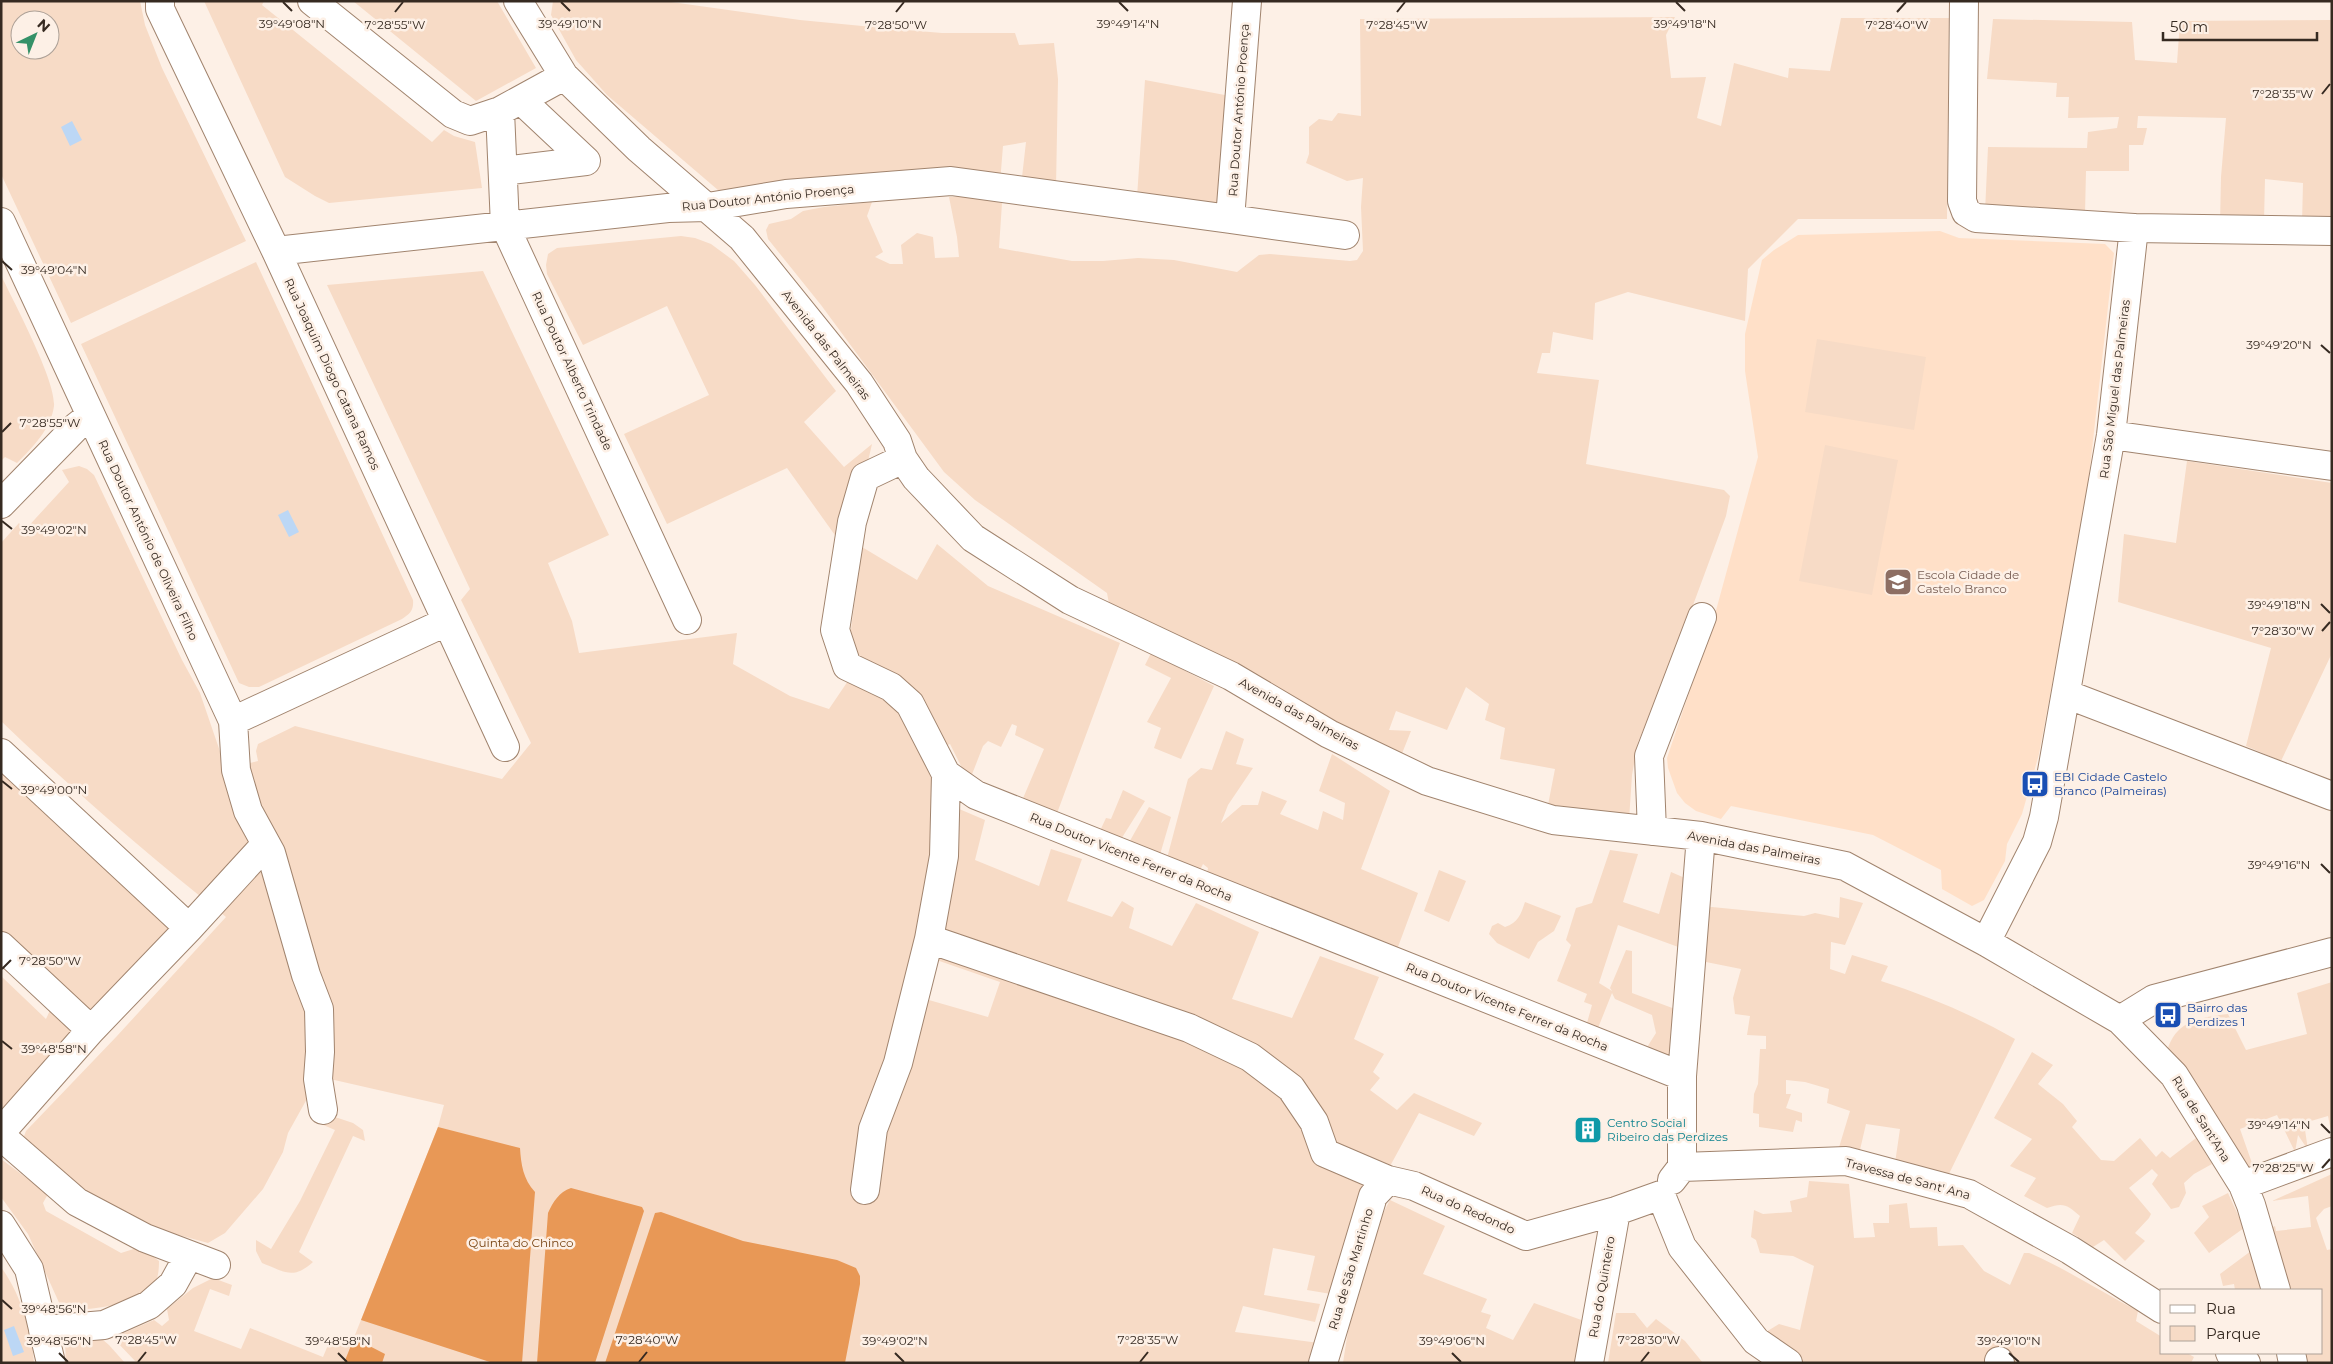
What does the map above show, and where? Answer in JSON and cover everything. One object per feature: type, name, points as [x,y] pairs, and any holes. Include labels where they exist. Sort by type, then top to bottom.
[{"type":"street","name":"Rua Joaquim Diogo Catana Ramos","points":[[160,1],[160,9],[276,251],[505,747]]},
{"type":"street","points":[[312,1],[453,114],[470,121],[511,106],[564,76]]},
{"type":"street","name":"Avenida das Palmeiras","points":[[518,1],[532,13],[564,76],[638,149],[742,238],[859,383],[897,441],[902,459],[916,478],[973,538],[1070,600],[1232,676],[1330,734],[1427,781],[1553,820],[1701,836],[1845,866],[1986,942],[2120,1020]]},
{"type":"street","name":"Rua Doutor António Proença","points":[[1230,219],[1247,1]]},
{"type":"street","points":[[1964,1],[1962,201],[1966,212],[1976,218],[2134,228],[2332,230]]},
{"type":"street","points":[[503,172],[586,161],[511,106]]},
{"type":"street","name":"Rua Doutor Alberto Trindade","points":[[511,106],[503,172],[505,226],[687,620]]},
{"type":"street","name":"Rua Doutor António Proença","points":[[276,251],[668,208],[708,207],[786,194],[951,181],[1345,235]]},
{"type":"street","name":"Rua Doutor António de Oliveira Filho","points":[[1,222],[233,721]]},
{"type":"street","name":"Rua São Miguel das Palmeiras","points":[[1986,942],[2038,842],[2044,817],[2111,435],[2134,228]]},
{"type":"street","points":[[1,504],[76,427],[90,416]]},
{"type":"street","points":[[2111,435],[2332,466]]},
{"type":"street","name":"Rua Doutor Vicente Ferrer da Rocha","points":[[902,459],[864,477],[852,522],[835,630],[847,666],[891,687],[910,704],[946,774],[985,799],[1682,1076]]},
{"type":"street","points":[[1652,831],[1649,756],[1702,617]]},
{"type":"street","points":[[323,1110],[318,1079],[320,1052],[319,1009],[306,975],[271,853],[248,811],[236,770],[233,721],[446,622]]},
{"type":"street","points":[[2066,694],[2332,796]]},
{"type":"street","points":[[1,753],[190,928]]},
{"type":"street","points":[[865,1190],[873,1129],[898,1063],[930,939],[944,856],[946,774]]},
{"type":"street","points":[[1701,836],[1682,1076],[1682,1166],[1661,1195],[1682,1247],[1758,1352],[1788,1363]]},
{"type":"street","points":[[1,1132],[91,1030],[190,928],[266,844]]},
{"type":"street","name":"Rua do Redondo","points":[[930,939],[1180,1025],[1250,1057],[1291,1088],[1314,1122],[1325,1153],[1388,1180],[1414,1186],[1526,1236],[1616,1211],[1661,1195]]},
{"type":"street","points":[[1,946],[91,1030]]},
{"type":"street","points":[[2120,1020],[2154,999],[2332,952]]},
{"type":"street","name":"Rua de Sant'Ana","points":[[2120,1020],[2174,1075],[2242,1185],[2251,1205],[2276,1289]]},
{"type":"street","points":[[1,1136],[77,1202],[145,1238],[216,1265]]},
{"type":"street","points":[[2242,1185],[2332,1152]]},
{"type":"street","name":"Travessa de Sant' Ana","points":[[1682,1166],[1846,1161],[1969,1194],[2070,1250],[2160,1308]]},
{"type":"street","name":"Rua de São Martinho","points":[[1323,1363],[1373,1196],[1388,1180]]},
{"type":"street","name":"Rua do Quinteiro","points":[[1589,1363],[1616,1211]]},
{"type":"street","points":[[1,1225],[29,1269],[51,1363]]},
{"type":"street","points":[[43,1330],[104,1325],[149,1306],[174,1284],[189,1255]]},
{"type":"street","points":[[2232,1354],[2246,1363]]},
{"type":"shaded area","name":"Escola Cidade de Castelo Branco","points":[[1940,231],[1959,238],[2105,244],[2114,253],[2086,503],[2039,754],[2022,814],[2007,844],[2005,861],[1984,900],[1972,906],[1942,889],[1941,870],[1873,835],[1731,806],[1721,819],[1696,811],[1685,803],[1677,793],[1668,768],[1667,758],[1712,625],[1758,457],[1745,371],[1745,334],[1762,260],[1798,235]]},
{"type":"green space","points":[[1,1],[140,1],[145,25],[162,68],[246,241],[71,323],[1,174]]},
{"type":"green space","points":[[204,1],[264,1],[262,5],[432,142],[444,130],[454,136],[475,142],[482,188],[329,203],[285,177]]},
{"type":"green space","points":[[353,1],[497,1],[536,68],[476,101]]},
{"type":"green space","points":[[553,1],[664,1],[800,20],[883,28],[942,33],[1015,33],[1019,45],[1054,43],[1058,79],[1056,187],[1021,186],[1026,142],[1003,146],[1000,183],[732,202],[607,95],[576,60],[551,15]]},
{"type":"green space","points":[[1675,17],[1666,35],[1671,78],[1706,77],[1697,118],[1721,126],[1734,63],[1788,78],[1789,68],[1830,71],[1841,18],[1949,18],[1947,219],[1798,219],[1748,269],[1745,321],[1628,292],[1595,303],[1593,340],[1553,332],[1550,353],[1542,353],[1537,373],[1599,380],[1586,464],[1724,490],[1730,496],[1726,516],[1669,670],[1638,742],[1632,775],[1629,820],[1548,805],[1555,769],[1500,759],[1505,728],[1485,720],[1489,704],[1466,687],[1447,730],[1396,711],[1389,730],[1411,731],[1401,756],[1110,609],[1107,593],[975,500],[944,472],[821,305],[768,239],[766,230],[769,224],[791,219],[803,211],[872,202],[867,216],[883,252],[875,257],[890,264],[903,264],[901,245],[917,233],[933,237],[935,258],[959,257],[949,197],[969,196],[1002,203],[999,248],[1072,261],[1138,258],[1174,260],[1237,272],[1259,255],[1270,254],[1357,260],[1363,251],[1361,207],[1363,178],[1347,181],[1306,163],[1309,154],[1309,127],[1319,119],[1332,121],[1338,113],[1361,116],[1360,19]]},
{"type":"green space","points":[[1993,19],[2132,22],[2135,60],[2177,63],[2180,21],[2332,20],[2332,224],[2302,223],[2303,183],[2265,179],[2264,221],[2220,224],[2221,177],[2226,118],[2138,116],[2137,128],[2147,128],[2143,145],[2129,145],[2129,171],[2086,171],[2085,214],[1985,212],[1988,147],[2087,148],[2088,132],[2117,128],[2119,117],[2068,118],[2069,97],[2056,97],[2057,83],[1987,79]]},
{"type":"green space","points":[[1145,80],[1230,96],[1222,207],[1137,197]]},
{"type":"green space","points":[[681,236],[695,238],[711,244],[734,261],[755,285],[836,391],[804,422],[844,467],[872,444],[847,552],[787,468],[667,524],[624,434],[709,395],[667,306],[583,345],[547,274],[546,265],[548,254],[557,248]]},
{"type":"green space","points":[[256,262],[413,600],[413,606],[411,611],[402,619],[259,687],[249,687],[239,683],[81,344]]},
{"type":"green space","name":"Quinta do Chinco","points":[[483,271],[609,535],[548,563],[572,621],[579,653],[737,633],[733,664],[790,696],[829,709],[850,678],[899,702],[928,763],[938,800],[985,820],[975,860],[1039,886],[1051,849],[1082,859],[1067,901],[1112,917],[1122,901],[1134,908],[1129,928],[1172,946],[1196,903],[1259,932],[1232,999],[1292,1018],[1320,956],[1379,977],[1354,1039],[1384,1054],[1373,1072],[1380,1078],[1370,1090],[1397,1110],[1414,1093],[1482,1123],[1474,1136],[1419,1113],[1389,1168],[1343,1296],[1307,1290],[1315,1256],[1273,1248],[1264,1295],[1320,1304],[1315,1322],[1243,1306],[1235,1332],[1319,1343],[1311,1356],[1310,1363],[137,1363],[115,1340],[119,1335],[154,1320],[162,1326],[169,1320],[167,1309],[193,1288],[213,1278],[232,1285],[229,1296],[210,1289],[194,1331],[241,1349],[250,1328],[323,1357],[331,1338],[351,1345],[438,1127],[444,1105],[330,1079],[318,1079],[288,1133],[283,1152],[263,1189],[225,1233],[208,1243],[142,1225],[96,1204],[21,1144],[26,1131],[117,1036],[226,917],[111,822],[1,721],[1,543],[19,523],[24,531],[69,482],[62,470],[79,466],[87,469],[94,475],[182,660],[200,693],[226,769],[258,761],[256,751],[258,744],[295,726],[502,779],[531,743],[461,600],[470,589],[327,285]],"holes":[[[925,956],[1000,982],[988,1017],[915,996]]]},
{"type":"green space","points":[[1,275],[42,361],[53,394],[54,406],[45,430],[17,463],[5,457],[1,461]]},
{"type":"green space","points":[[1817,339],[1926,357],[1914,430],[1805,412]]},
{"type":"green space","points":[[1825,445],[1898,460],[1872,595],[1799,581]]},
{"type":"green space","points":[[2187,461],[2332,483],[2332,653],[2281,761],[2246,746],[2271,648],[2118,602],[2124,534],[2176,543]]},
{"type":"green space","points":[[937,544],[988,586],[1120,643],[1056,816],[1021,803],[1044,749],[1015,735],[1017,726],[1012,724],[1001,747],[988,741],[983,746],[971,777],[963,770],[950,744],[940,748],[848,651],[862,547],[917,580]]},
{"type":"green space","points":[[1151,653],[1214,686],[1181,759],[1154,748],[1161,728],[1147,722],[1171,678],[1145,665]]},
{"type":"green space","points":[[1226,731],[1244,739],[1236,764],[1253,768],[1228,805],[1221,823],[1242,805],[1258,805],[1262,791],[1287,801],[1280,814],[1318,830],[1323,811],[1343,820],[1345,803],[1319,791],[1332,754],[1390,791],[1361,869],[1418,893],[1395,955],[1206,878],[1208,868],[1203,864],[1198,874],[1166,862],[1188,779],[1201,768],[1212,770]]},
{"type":"green space","points":[[1,771],[171,931],[92,1018],[1,933]]},
{"type":"green space","points":[[1123,790],[1145,801],[1118,844],[1098,835],[1106,818],[1111,819]]},
{"type":"green space","points":[[1149,807],[1171,817],[1159,858],[1127,846]]},
{"type":"green space","points":[[1610,850],[1638,854],[1623,902],[1659,914],[1671,872],[1685,878],[1681,948],[1618,925],[1599,983],[1612,991],[1610,988],[1626,950],[1632,951],[1632,993],[1675,1009],[1670,1046],[1674,1060],[1639,1060],[1656,1033],[1652,1015],[1615,999],[1612,993],[1596,1033],[1585,1030],[1592,1005],[1584,1002],[1587,994],[1557,981],[1571,945],[1566,940],[1576,908],[1592,903]]},
{"type":"green space","points":[[1439,870],[1466,881],[1449,922],[1424,911]]},
{"type":"green space","points":[[1840,897],[1863,903],[1845,945],[1831,942],[1830,969],[1845,974],[1852,955],[1888,966],[1881,981],[1950,1007],[2015,1039],[1945,1182],[1895,1163],[1900,1129],[1866,1124],[1859,1154],[1837,1154],[1850,1111],[1827,1103],[1829,1089],[1805,1082],[1786,1080],[1786,1094],[1791,1094],[1786,1108],[1802,1113],[1802,1122],[1796,1120],[1793,1132],[1759,1127],[1759,1114],[1753,1113],[1754,1094],[1758,1084],[1760,1049],[1766,1049],[1766,1036],[1747,1035],[1750,1016],[1735,1014],[1733,998],[1741,969],[1701,961],[1703,908],[1712,907],[1804,916],[1815,913],[1839,918]]},
{"type":"green space","points":[[1525,902],[1561,916],[1554,931],[1538,942],[1529,959],[1497,943],[1489,934],[1492,926],[1498,923],[1505,927],[1516,920]]},
{"type":"green space","points":[[1,976],[46,1019],[52,1006],[75,1028],[1,1121]]},
{"type":"green space","points":[[2332,982],[2332,1136],[2328,1116],[2304,1123],[2308,1150],[2298,1135],[2295,1152],[2279,1167],[2244,1169],[2166,1055],[2175,1035],[2181,1028],[2188,1023],[2206,1017],[2228,1014],[2246,1050],[2307,1034],[2297,993]],"holes":[[[2277,1115],[2295,1152],[2253,1166],[2240,1129]]]},
{"type":"green space","points":[[2032,1052],[2053,1065],[2038,1084],[2063,1104],[2077,1121],[2072,1127],[2101,1160],[2114,1161],[2140,1138],[2156,1157],[2162,1151],[2170,1158],[2196,1138],[2212,1164],[2194,1174],[2184,1183],[2186,1193],[2179,1207],[2171,1209],[2152,1184],[2158,1175],[2152,1169],[2129,1188],[2151,1214],[2135,1233],[2145,1241],[2125,1261],[2104,1240],[2093,1247],[2072,1233],[2080,1216],[2068,1207],[2058,1205],[2047,1208],[2024,1196],[2036,1178],[2010,1166],[2032,1139],[1994,1118]]},
{"type":"green space","points":[[335,1117],[353,1123],[363,1130],[365,1141],[353,1136],[299,1252],[313,1262],[306,1268],[294,1273],[262,1263],[256,1251],[256,1240],[271,1249],[300,1201],[335,1130],[321,1124]]},
{"type":"green space","name":"Quinta do Chinco","points":[[438,1127],[520,1148],[523,1171],[535,1192],[522,1363],[493,1363],[361,1320]]},
{"type":"green space","points":[[1,1159],[48,1194],[43,1203],[46,1211],[121,1253],[140,1247],[159,1261],[158,1277],[153,1287],[133,1300],[121,1303],[80,1309],[61,1307],[28,1234],[1,1197]]},
{"type":"green space","points":[[2332,1174],[2332,1206],[2324,1209],[2316,1218],[2327,1250],[2332,1249],[2332,1363],[2305,1363],[2302,1354],[2323,1354],[2323,1289],[2285,1289],[2268,1229],[2275,1226],[2276,1231],[2311,1227],[2308,1196],[2272,1201]]},
{"type":"green space","points":[[1809,1181],[1849,1184],[1854,1238],[1875,1237],[1873,1223],[1889,1223],[1889,1205],[1907,1203],[1910,1228],[1937,1227],[1938,1246],[1963,1245],[1984,1271],[2010,1285],[2024,1253],[2029,1253],[2057,1266],[2138,1311],[2136,1321],[2160,1336],[2160,1354],[2189,1354],[2194,1357],[2191,1363],[1784,1363],[1761,1335],[1779,1324],[1800,1330],[1814,1266],[1793,1256],[1760,1253],[1756,1240],[1751,1237],[1754,1210],[1763,1214],[1792,1212],[1790,1201],[1807,1197]]},
{"type":"green space","points":[[571,1188],[642,1207],[644,1211],[595,1363],[537,1363],[548,1213],[557,1198]]},
{"type":"green space","points":[[2228,1193],[2244,1228],[2209,1253],[2194,1233],[2209,1217],[2202,1206]]},
{"type":"green space","points":[[1390,1200],[1445,1226],[1423,1274],[1487,1299],[1481,1312],[1491,1315],[1486,1328],[1513,1340],[1534,1303],[1587,1322],[1580,1363],[1343,1363],[1359,1279],[1372,1240]]},
{"type":"green space","points":[[661,1212],[743,1241],[837,1260],[856,1268],[860,1276],[860,1284],[845,1363],[605,1363],[655,1213]]},
{"type":"green space","points":[[2251,1251],[2261,1289],[2235,1289],[2234,1284],[2223,1286],[2220,1274]]},
{"type":"green space","points":[[1,1267],[14,1288],[24,1313],[31,1338],[34,1363],[1,1363]]},
{"type":"green space","points":[[1616,1313],[1635,1313],[1647,1328],[1656,1319],[1685,1341],[1703,1363],[1608,1363]]},
{"type":"green space","points":[[96,1334],[125,1363],[66,1363],[65,1343],[72,1338]]},
{"type":"green space","points":[[354,1338],[385,1354],[382,1363],[344,1363]]},
{"type":"water","points":[[72,121],[82,140],[70,146],[61,127]]},
{"type":"water","points":[[288,510],[299,532],[289,537],[278,515]]},
{"type":"water","points":[[14,1326],[24,1352],[13,1356],[4,1330]]},
{"type":"place","name":"Escola Cidade de Castelo Branco","points":[[1898,582]]},
{"type":"place","name":"EBI Cidade Castelo Branco (Palmeiras)","points":[[2035,784]]},
{"type":"place","name":"Bairro das Perdizes 1","points":[[2168,1015]]},
{"type":"place","name":"Centro Social Ribeiro das Perdizes","points":[[1588,1130]]}]
